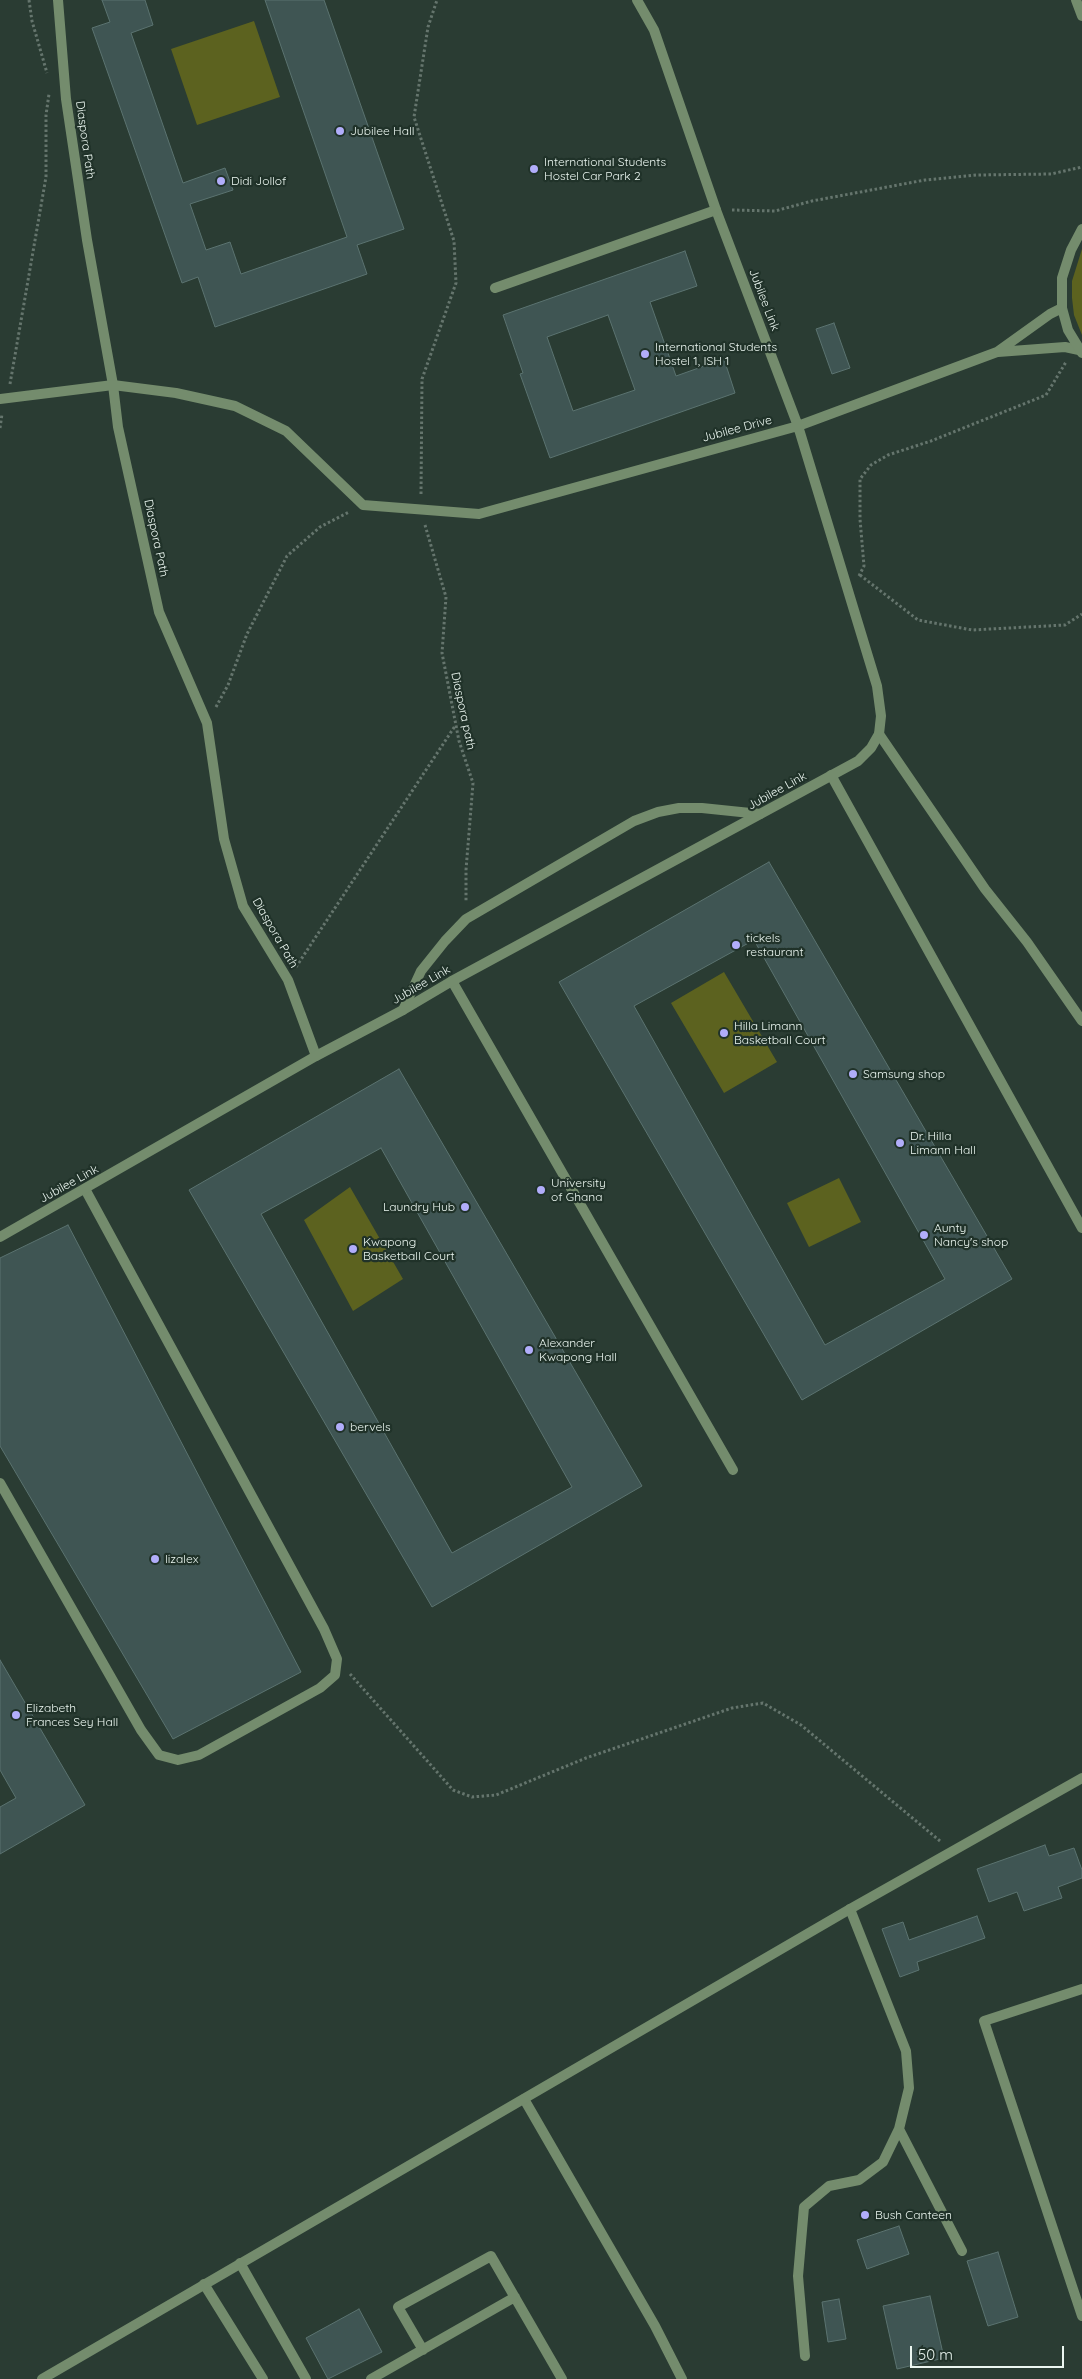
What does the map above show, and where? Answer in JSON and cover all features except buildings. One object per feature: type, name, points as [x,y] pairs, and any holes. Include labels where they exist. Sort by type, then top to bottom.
[{"type":"street","name":"Diaspora Path","points":[[58,0],[66,99],[87,240],[113,385],[118,427],[159,612],[207,723],[224,839],[244,906],[288,980],[316,1056]]},
{"type":"street","name":"Jubilee Link","points":[[0,1237],[316,1056],[404,1010],[452,981],[858,761],[871,748],[879,734],[881,716],[877,686],[798,426],[716,210],[654,30],[637,0]]},
{"type":"street","points":[[1076,0],[1082,16]]},
{"type":"street","points":[[495,288],[716,210]]},
{"type":"street","points":[[1080,352],[1068,330],[1062,308],[1062,278],[1071,250],[1082,229]]},
{"type":"street","name":"Jubilee Drive","points":[[420,509],[479,514],[798,426],[997,352],[1062,308]]},
{"type":"street","name":"Jubilee Drive","points":[[997,352],[1065,347],[1080,352]]},
{"type":"street","points":[[2,399],[113,385],[176,393],[235,406],[286,431],[363,506],[420,509]]},
{"type":"street","points":[[879,734],[985,889],[1026,942],[1082,1021]]},
{"type":"street","points":[[832,775],[1082,1228]]},
{"type":"street","points":[[404,1010],[421,971],[466,919],[634,821],[658,812],[679,808],[702,808],[760,814]]},
{"type":"street","points":[[452,981],[733,1470]]},
{"type":"street","points":[[0,1484],[141,1730],[159,1755],[178,1760],[199,1755],[320,1688],[335,1675],[337,1659],[324,1629],[86,1189]]},
{"type":"street","points":[[42,2379],[850,1909],[1082,1778]]},
{"type":"street","points":[[805,2356],[798,2276],[804,2207],[829,2186],[859,2180],[883,2162],[898,2129],[909,2088],[906,2051],[850,1909]]},
{"type":"street","points":[[1082,1989],[984,2021],[1082,2316]]},
{"type":"street","points":[[524,2100],[655,2326],[682,2379]]},
{"type":"street","points":[[898,2129],[962,2251]]},
{"type":"street","points":[[422,2350],[398,2308],[491,2256],[562,2379]]},
{"type":"street","points":[[240,2263],[306,2379]]},
{"type":"street","points":[[204,2284],[263,2379]]},
{"type":"street","points":[[371,2379],[515,2297]]},
{"type":"path","points":[[29,0],[32,22],[50,81]]},
{"type":"path","name":"Diaspora path","points":[[437,0],[428,27],[414,117],[454,241],[456,283],[422,379],[420,509],[446,596],[442,653],[456,725],[473,784],[466,870],[466,919]]},
{"type":"path","points":[[2,399],[12,380],[46,177],[46,115],[49,89]]},
{"type":"path","points":[[716,210],[775,211],[812,201],[925,180],[977,175],[1051,174],[1082,167]]},
{"type":"path","points":[[848,591],[864,566],[860,479],[871,465],[888,455],[931,441],[1046,395],[1065,363],[1080,352]]},
{"type":"path","points":[[207,723],[228,685],[246,634],[287,556],[320,527],[363,506]]},
{"type":"path","points":[[860,575],[918,620],[963,628],[1019,629],[1065,625],[1082,614]]},
{"type":"path","points":[[288,980],[456,725]]},
{"type":"path","points":[[337,1659],[452,1790],[472,1797],[496,1795],[586,1758],[732,1708],[763,1704],[801,1725],[952,1851]]},
{"type":"green space","points":[[254,21],[280,97],[197,125],[171,49]]},
{"type":"green space","points":[[1082,249],[1082,335],[1074,315],[1072,281]]},
{"type":"green space","name":"Hilla Limann Basketball Court","points":[[724,972],[777,1062],[724,1093],[671,1003]]},
{"type":"green space","points":[[839,1178],[861,1222],[809,1247],[787,1203]]},
{"type":"green space","name":"Kwapong Basketball Court","points":[[350,1187],[403,1279],[353,1311],[304,1220]]},
{"type":"place","name":"Jubilee Hall","points":[[340,131]]},
{"type":"place","name":"International Students Hostel Car Park 2","points":[[534,169]]},
{"type":"place","name":"Didi Jollof","points":[[221,181]]},
{"type":"place","name":"International Students Hostel 1, ISH 1","points":[[645,354]]},
{"type":"place","name":"tickels restaurant","points":[[736,945]]},
{"type":"place","name":"Hilla Limann Basketball Court","points":[[724,1033]]},
{"type":"place","name":"Samsung shop","points":[[853,1074]]},
{"type":"place","name":"Dr. Hilla Limann Hall","points":[[900,1143]]},
{"type":"place","name":"University of Ghana","points":[[541,1190]]},
{"type":"place","name":"Laundry Hub","points":[[465,1207]]},
{"type":"place","name":"Aunty Nancy's shop","points":[[924,1235]]},
{"type":"place","name":"Kwapong Basketball Court","points":[[353,1249]]},
{"type":"place","name":"Alexander Kwapong Hall","points":[[529,1350]]},
{"type":"place","name":"bervels","points":[[340,1427]]},
{"type":"place","name":"lizalex","points":[[155,1559]]},
{"type":"place","name":"Elizabeth Frances Sey Hall","points":[[16,1715]]},
{"type":"place","name":"Bush Canteen","points":[[865,2215]]}]
